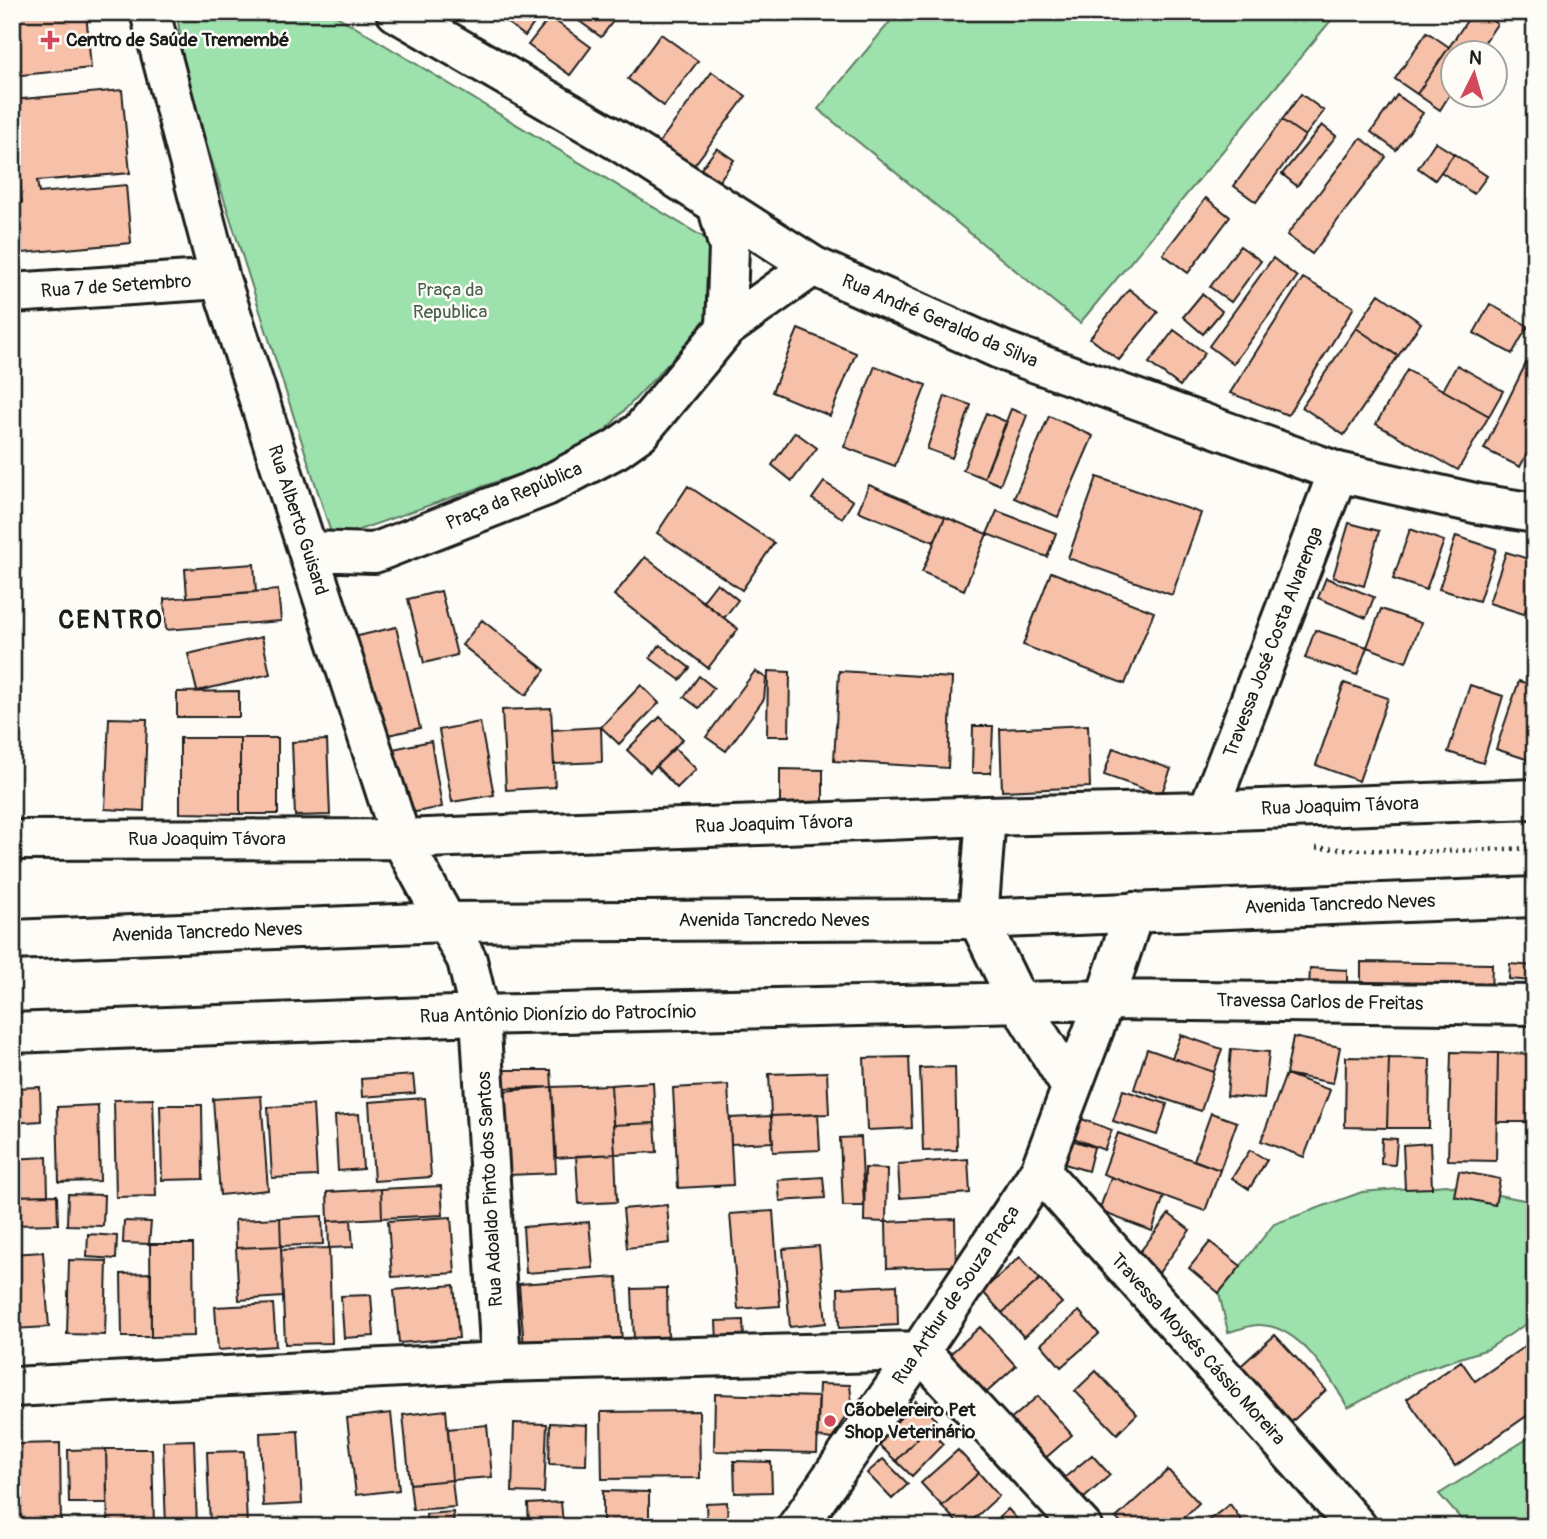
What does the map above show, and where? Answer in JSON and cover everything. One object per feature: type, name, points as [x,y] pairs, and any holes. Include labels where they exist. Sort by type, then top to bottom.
[{"type":"street","name":"Rua Alberto Guisard","points":[[150,12],[220,279],[401,839],[467,960],[480,1015]]},
{"type":"street","name":"Rua André Geraldo da Silva","points":[[396,12],[620,142],[813,266],[1006,352],[1338,472],[1479,504],[1535,513]]},
{"type":"street","points":[[717,204],[729,248],[726,328]]},
{"type":"street","name":"Praça da República","points":[[323,600],[374,553],[546,486],[617,449],[640,432],[726,328],[813,266]]},
{"type":"street","name":"Rua 7 de Setembro","points":[[12,293],[220,279]]},
{"type":"street","name":"Travessa José Costa Alvarenga","points":[[1208,811],[1338,472]]},
{"type":"street","name":"Praça da República","points":[[308,551],[374,553]]},
{"type":"street","name":"Rua Joaquim Távora","points":[[12,840],[401,839],[986,816],[1535,799]]},
{"type":"street","points":[[986,816],[978,919],[1019,1003],[1071,1087]]},
{"type":"street","name":"Avenida Tancredo Neves","points":[[12,940],[445,922],[978,919],[1535,897]]},
{"type":"street","name":"Rua Arthur de Souza Praça","points":[[797,1527],[920,1351],[1040,1171],[1105,1000],[1134,912]]},
{"type":"street","name":"Rua Antônio Dionízio do Patrocínio","points":[[12,1033],[480,1015],[1105,1000]]},
{"type":"street","name":"Travessa Carlos de Freitas","points":[[1105,1000],[1535,1005]]},
{"type":"street","name":"Rua Adoaldo Pinto dos Santos","points":[[480,1015],[501,1362]]},
{"type":"street","name":"Travessa Moysés Cássio Moreira","points":[[1040,1171],[1357,1527]]},
{"type":"street","points":[[12,1387],[501,1362],[920,1351],[1082,1527]]},
{"type":"green space","name":"Praça da Republica","points":[[177,12],[330,12],[708,240],[740,272],[684,347],[587,450],[333,539],[185,77]]},
{"type":"green space","points":[[898,12],[1338,12],[1080,323],[818,109]]},
{"type":"green space","points":[[1446,1185],[1529,1201],[1535,1216],[1535,1318],[1488,1349],[1413,1373],[1348,1408],[1313,1355],[1288,1334],[1260,1325],[1228,1332],[1219,1293],[1274,1224],[1362,1192]]},
{"type":"green space","points":[[1535,1434],[1535,1522],[1524,1527],[1468,1527],[1439,1494]]},
{"type":"building","name":"Centro de Saúde Tremembé","points":[[12,12],[86,12],[91,68],[12,76]]},
{"type":"building","points":[[452,12],[469,12],[463,20]]},
{"type":"building","points":[[493,12],[542,12],[525,36]]},
{"type":"building","points":[[567,12],[620,12],[601,37]]},
{"type":"building","points":[[1473,12],[1480,12],[1497,24],[1488,38],[1455,38]]},
{"type":"building","points":[[550,17],[591,47],[570,75],[528,45]]},
{"type":"building","points":[[1427,32],[1438,40],[1438,63],[1417,94],[1395,79]]},
{"type":"building","points":[[661,34],[698,61],[664,106],[628,79]]},
{"type":"building","points":[[1438,63],[1440,110],[1417,94]]},
{"type":"building","points":[[712,72],[746,96],[692,168],[658,144]]},
{"type":"building","points":[[122,90],[130,173],[37,181],[39,193],[126,185],[131,243],[12,254],[12,203],[22,202],[20,178],[12,179],[12,100]]},
{"type":"building","points":[[1301,94],[1324,111],[1305,136],[1282,120]]},
{"type":"building","points":[[1397,95],[1423,113],[1396,150],[1371,132]]},
{"type":"building","points":[[1282,120],[1305,136],[1256,202],[1234,186]]},
{"type":"building","points":[[1322,125],[1336,136],[1297,186],[1282,174]]},
{"type":"building","points":[[1361,138],[1386,157],[1312,254],[1287,235]]},
{"type":"building","points":[[1435,142],[1454,154],[1435,180],[1418,168]]},
{"type":"building","points":[[717,148],[734,160],[712,191],[694,178]]},
{"type":"building","points":[[1454,154],[1487,176],[1474,194],[1441,172]]},
{"type":"building","points":[[1206,198],[1230,217],[1188,273],[1163,254]]},
{"type":"building","points":[[1240,246],[1261,261],[1231,302],[1210,287]]},
{"type":"building","points":[[1273,258],[1297,277],[1233,364],[1209,346]]},
{"type":"building","points":[[1303,278],[1354,307],[1288,415],[1230,393]]},
{"type":"building","points":[[1129,289],[1158,312],[1119,360],[1090,338]]},
{"type":"building","points":[[1202,294],[1222,311],[1203,334],[1183,317]]},
{"type":"building","points":[[1379,294],[1421,323],[1398,356],[1356,328]]},
{"type":"building","points":[[1490,304],[1528,326],[1512,354],[1474,333]]},
{"type":"building","points":[[1356,328],[1398,356],[1344,435],[1302,407]]},
{"type":"building","points":[[798,329],[856,353],[830,416],[772,392]]},
{"type":"building","points":[[1174,330],[1205,353],[1180,386],[1149,363]]},
{"type":"building","points":[[1532,351],[1535,353],[1535,437],[1520,467],[1484,449]]},
{"type":"building","points":[[1457,365],[1503,391],[1489,416],[1443,390]]},
{"type":"building","points":[[875,366],[926,385],[895,466],[844,447]]},
{"type":"building","points":[[1407,370],[1489,416],[1458,470],[1376,424]]},
{"type":"building","points":[[945,396],[971,405],[952,458],[927,449]]},
{"type":"building","points":[[1011,409],[1027,415],[1000,485],[984,478]]},
{"type":"building","points":[[986,413],[1007,422],[984,478],[963,470]]},
{"type":"building","points":[[1049,416],[1093,436],[1058,517],[1014,498]]},
{"type":"building","points":[[795,432],[817,448],[792,481],[772,465]]},
{"type":"building","points":[[1097,477],[1201,513],[1172,595],[1068,558]]},
{"type":"building","points":[[824,482],[853,501],[842,518],[812,499]]},
{"type":"building","points":[[869,485],[945,517],[934,542],[858,511]]},
{"type":"building","points":[[688,486],[774,543],[742,590],[657,533]]},
{"type":"building","points":[[997,511],[1056,533],[1047,557],[987,534]]},
{"type":"building","points":[[945,517],[987,534],[964,590],[922,572]]},
{"type":"building","points":[[1349,523],[1379,531],[1364,586],[1333,577]]},
{"type":"building","points":[[1410,529],[1444,541],[1426,590],[1393,579]]},
{"type":"building","points":[[1456,536],[1496,549],[1479,601],[1439,589]]},
{"type":"building","points":[[1506,552],[1535,561],[1535,582],[1524,614],[1489,603]]},
{"type":"building","points":[[645,557],[738,629],[708,668],[614,595]]},
{"type":"building","points":[[254,564],[256,592],[187,597],[185,569]]},
{"type":"building","points":[[1051,572],[1154,612],[1125,684],[1023,645]]},
{"type":"building","points":[[1326,578],[1374,597],[1366,618],[1318,598]]},
{"type":"building","points":[[717,583],[738,600],[724,618],[703,601]]},
{"type":"building","points":[[278,590],[281,621],[166,630],[164,599]]},
{"type":"building","points":[[441,591],[457,655],[424,663],[408,599]]},
{"type":"building","points":[[1381,609],[1421,623],[1406,662],[1367,647]]},
{"type":"building","points":[[1535,617],[1535,654],[1526,652]]},
{"type":"building","points":[[482,620],[545,670],[526,695],[462,645]]},
{"type":"building","points":[[396,627],[420,728],[379,737],[354,637]]},
{"type":"building","points":[[1315,630],[1367,647],[1357,675],[1305,658]]},
{"type":"building","points":[[262,637],[270,674],[197,691],[188,654]]},
{"type":"building","points":[[660,645],[690,668],[680,680],[650,658]]},
{"type":"building","points":[[755,671],[766,678],[764,699],[726,751],[706,737]]},
{"type":"building","points":[[768,671],[790,672],[789,736],[767,736]]},
{"type":"building","points":[[839,671],[952,678],[948,768],[834,761]]},
{"type":"building","points":[[699,676],[714,688],[699,708],[684,697]]},
{"type":"building","points":[[1519,681],[1535,686],[1535,762],[1496,749]]},
{"type":"building","points":[[1344,683],[1388,698],[1359,781],[1316,765]]},
{"type":"building","points":[[641,685],[659,703],[619,744],[601,727]]},
{"type":"building","points":[[1470,685],[1503,696],[1483,763],[1448,752]]},
{"type":"building","points":[[239,691],[239,717],[177,717],[177,692]]},
{"type":"building","points":[[551,708],[555,787],[506,790],[502,710]]},
{"type":"building","points":[[660,717],[683,739],[650,772],[627,750]]},
{"type":"building","points":[[109,718],[147,719],[144,811],[105,809]]},
{"type":"building","points":[[480,722],[494,795],[452,802],[439,730]]},
{"type":"building","points":[[1088,725],[1090,787],[1002,791],[1000,729]]},
{"type":"building","points":[[973,726],[993,726],[991,773],[972,773]]},
{"type":"building","points":[[601,727],[602,762],[554,764],[552,730]]},
{"type":"building","points":[[180,738],[240,738],[240,814],[180,813]]},
{"type":"building","points":[[240,738],[278,738],[278,814],[240,814]]},
{"type":"building","points":[[327,740],[330,815],[295,816],[292,742]]},
{"type":"building","points":[[431,741],[442,807],[405,814],[393,749]]},
{"type":"building","points":[[675,748],[696,769],[677,788],[656,766]]},
{"type":"building","points":[[1113,748],[1171,769],[1161,795],[1104,775]]},
{"type":"building","points":[[780,769],[823,770],[823,808],[780,808]]},
{"type":"building","points":[[1361,962],[1492,964],[1491,994],[1361,992]]},
{"type":"building","points":[[1510,964],[1534,966],[1533,981],[1509,979]]},
{"type":"building","points":[[1310,968],[1347,970],[1347,991],[1309,989]]},
{"type":"building","points":[[1181,1035],[1222,1049],[1214,1072],[1172,1058]]},
{"type":"building","points":[[1293,1037],[1340,1047],[1333,1083],[1286,1074]]},
{"type":"building","points":[[1147,1049],[1214,1072],[1201,1111],[1134,1089]]},
{"type":"building","points":[[1231,1049],[1269,1052],[1264,1099],[1227,1096]]},
{"type":"building","points":[[1451,1052],[1498,1053],[1496,1161],[1448,1160]]},
{"type":"building","points":[[1498,1053],[1535,1054],[1535,1122],[1497,1122]]},
{"type":"building","points":[[909,1057],[912,1128],[867,1130],[864,1058]]},
{"type":"building","points":[[1346,1057],[1389,1058],[1387,1128],[1345,1127]]},
{"type":"building","points":[[1389,1058],[1430,1059],[1429,1128],[1387,1128]]},
{"type":"building","points":[[955,1067],[957,1150],[923,1151],[920,1068]]},
{"type":"building","points":[[495,1070],[551,1070],[552,1087],[495,1088]]},
{"type":"building","points":[[827,1072],[829,1114],[771,1116],[769,1074]]},
{"type":"building","points":[[1286,1074],[1330,1090],[1304,1157],[1261,1141]]},
{"type":"building","points":[[413,1075],[415,1093],[362,1097],[361,1079]]},
{"type":"building","points":[[653,1082],[655,1123],[613,1125],[611,1085]]},
{"type":"building","points":[[611,1085],[615,1154],[556,1158],[552,1087]]},
{"type":"building","points":[[728,1085],[733,1185],[678,1188],[673,1088]]},
{"type":"building","points":[[40,1087],[41,1121],[12,1123],[12,1088]]},
{"type":"building","points":[[552,1087],[556,1173],[508,1175],[503,1091]]},
{"type":"building","points":[[1123,1090],[1167,1104],[1157,1135],[1113,1121]]},
{"type":"building","points":[[261,1096],[268,1190],[220,1195],[213,1099]]},
{"type":"building","points":[[425,1098],[431,1177],[374,1181],[369,1102]]},
{"type":"building","points":[[153,1099],[156,1196],[116,1197],[114,1100]]},
{"type":"building","points":[[98,1105],[100,1181],[59,1182],[57,1107]]},
{"type":"building","points":[[160,1105],[202,1105],[203,1179],[162,1180]]},
{"type":"building","points":[[313,1105],[317,1176],[272,1178],[268,1107]]},
{"type":"building","points":[[1211,1113],[1237,1122],[1220,1170],[1194,1160]]},
{"type":"building","points":[[359,1114],[363,1169],[338,1171],[335,1116]]},
{"type":"building","points":[[818,1114],[820,1150],[773,1152],[771,1116]]},
{"type":"building","points":[[771,1116],[773,1142],[731,1144],[730,1118]]},
{"type":"building","points":[[1079,1118],[1112,1130],[1104,1150],[1071,1137]]},
{"type":"building","points":[[655,1123],[657,1152],[615,1154],[613,1125]]},
{"type":"building","points":[[1118,1133],[1220,1170],[1205,1211],[1103,1174]]},
{"type":"building","points":[[861,1137],[864,1206],[843,1206],[840,1138]]},
{"type":"building","points":[[1065,1138],[1094,1147],[1088,1171],[1058,1162]]},
{"type":"building","points":[[1382,1138],[1397,1139],[1395,1165],[1381,1164]]},
{"type":"building","points":[[1430,1143],[1432,1188],[1405,1189],[1403,1145]]},
{"type":"building","points":[[1250,1150],[1267,1160],[1249,1189],[1232,1178]]},
{"type":"building","points":[[615,1154],[617,1202],[579,1204],[576,1156]]},
{"type":"building","points":[[47,1157],[48,1195],[12,1196],[12,1159]]},
{"type":"building","points":[[968,1159],[970,1193],[900,1198],[898,1164]]},
{"type":"building","points":[[865,1168],[887,1169],[886,1222],[864,1221]]},
{"type":"building","points":[[1459,1171],[1500,1179],[1495,1205],[1454,1196]]},
{"type":"building","points":[[1530,1174],[1535,1174],[1535,1228]]},
{"type":"building","points":[[823,1177],[825,1198],[780,1201],[778,1180]]},
{"type":"building","points":[[1111,1177],[1164,1196],[1152,1231],[1099,1211]]},
{"type":"building","points":[[441,1186],[443,1215],[382,1218],[381,1189]]},
{"type":"building","points":[[381,1189],[382,1218],[328,1221],[327,1192]]},
{"type":"building","points":[[68,1194],[104,1195],[103,1226],[67,1225]]},
{"type":"building","points":[[57,1195],[58,1224],[13,1225],[12,1196]]},
{"type":"building","points":[[667,1205],[670,1243],[627,1248],[623,1209]]},
{"type":"building","points":[[773,1211],[780,1306],[738,1309],[730,1214]]},
{"type":"building","points":[[1169,1214],[1190,1230],[1158,1274],[1136,1257]]},
{"type":"building","points":[[322,1216],[323,1244],[281,1246],[280,1218]]},
{"type":"building","points":[[451,1217],[455,1273],[392,1277],[388,1221]]},
{"type":"building","points":[[280,1218],[281,1246],[236,1248],[235,1220]]},
{"type":"building","points":[[955,1219],[956,1266],[887,1268],[886,1222]]},
{"type":"building","points":[[351,1220],[353,1247],[329,1248],[328,1221]]},
{"type":"building","points":[[124,1221],[151,1222],[149,1244],[123,1243]]},
{"type":"building","points":[[589,1222],[593,1268],[526,1273],[523,1227]]},
{"type":"building","points":[[88,1234],[117,1236],[116,1259],[87,1257]]},
{"type":"building","points":[[1210,1242],[1241,1266],[1219,1293],[1189,1268]]},
{"type":"building","points":[[150,1244],[193,1244],[194,1336],[151,1337]]},
{"type":"building","points":[[281,1246],[283,1297],[239,1300],[236,1248]]},
{"type":"building","points":[[819,1246],[826,1323],[790,1327],[783,1249]]},
{"type":"building","points":[[329,1248],[332,1343],[285,1344],[281,1250]]},
{"type":"building","points":[[43,1252],[49,1327],[12,1329],[12,1254]]},
{"type":"building","points":[[1020,1257],[1040,1279],[1002,1313],[982,1291]]},
{"type":"building","points":[[69,1260],[107,1261],[105,1335],[67,1334]]},
{"type":"building","points":[[151,1273],[151,1337],[122,1337],[121,1274]]},
{"type":"building","points":[[617,1277],[622,1341],[524,1347],[519,1284]]},
{"type":"building","points":[[1040,1279],[1062,1303],[1024,1337],[1002,1313]]},
{"type":"building","points":[[454,1285],[459,1338],[399,1343],[394,1290]]},
{"type":"building","points":[[897,1285],[898,1325],[839,1328],[838,1288]]},
{"type":"building","points":[[667,1288],[668,1339],[634,1340],[632,1289]]},
{"type":"building","points":[[371,1295],[374,1336],[344,1338],[341,1296]]},
{"type":"building","points":[[273,1304],[276,1346],[218,1350],[215,1307]]},
{"type":"building","points":[[1079,1311],[1099,1334],[1061,1367],[1041,1344]]},
{"type":"building","points":[[743,1320],[744,1339],[717,1341],[716,1321]]},
{"type":"building","points":[[980,1327],[1016,1366],[986,1393],[950,1354]]},
{"type":"building","points":[[1275,1335],[1326,1390],[1285,1428],[1234,1372]]},
{"type":"building","points":[[1535,1339],[1535,1410],[1455,1466],[1407,1399],[1461,1361],[1475,1381]]},
{"type":"building","points":[[1096,1371],[1137,1414],[1117,1434],[1075,1391]]},
{"type":"building","name":"Cãobelereiro Pet Shop Veterinário","points":[[819,1384],[850,1385],[852,1405],[832,1439],[817,1437]]},
{"type":"building","points":[[715,1394],[819,1397],[817,1453],[714,1451]]},
{"type":"building","points":[[1038,1396],[1072,1435],[1042,1461],[1008,1422]]},
{"type":"building","points":[[916,1401],[936,1419],[896,1461],[877,1443]]},
{"type":"building","points":[[446,1410],[452,1480],[410,1484],[403,1415]]},
{"type":"building","points":[[699,1411],[700,1478],[602,1479],[601,1412]]},
{"type":"building","points":[[391,1413],[399,1490],[356,1495],[347,1418]]},
{"type":"building","points":[[514,1423],[547,1424],[544,1493],[512,1492]]},
{"type":"building","points":[[550,1423],[587,1425],[586,1465],[549,1464]]},
{"type":"building","points":[[487,1425],[492,1477],[452,1480],[448,1429]]},
{"type":"building","points":[[927,1428],[943,1444],[912,1476],[896,1461]]},
{"type":"building","points":[[298,1431],[302,1504],[263,1506],[260,1433]]},
{"type":"building","points":[[194,1440],[197,1527],[166,1527],[163,1441]]},
{"type":"building","points":[[60,1443],[61,1527],[17,1527],[16,1444]]},
{"type":"building","points":[[106,1449],[107,1503],[69,1503],[68,1450]]},
{"type":"building","points":[[106,1449],[152,1449],[154,1527],[108,1527]]},
{"type":"building","points":[[958,1450],[979,1473],[942,1506],[921,1483]]},
{"type":"building","points":[[244,1451],[247,1527],[210,1527],[207,1452]]},
{"type":"building","points":[[1092,1455],[1110,1475],[1083,1499],[1064,1478]]},
{"type":"building","points":[[883,1459],[908,1484],[892,1499],[867,1473]]},
{"type":"building","points":[[734,1461],[771,1462],[772,1492],[735,1493]]},
{"type":"building","points":[[1168,1470],[1199,1503],[1174,1527],[1124,1527],[1116,1518]]},
{"type":"building","points":[[979,1473],[999,1496],[965,1527],[961,1527],[942,1506]]},
{"type":"building","points":[[452,1480],[455,1507],[413,1510],[410,1484]]},
{"type":"building","points":[[603,1491],[649,1492],[649,1527],[603,1527]]},
{"type":"building","points":[[561,1502],[563,1524],[529,1527],[528,1504]]},
{"type":"building","points":[[727,1502],[728,1527],[707,1527],[706,1503]]},
{"type":"building","points":[[1230,1504],[1246,1527],[1200,1527]]},
{"type":"building","points":[[1008,1509],[1024,1527],[989,1527]]},
{"type":"building","points":[[453,1512],[454,1527],[427,1527],[426,1514]]},
{"type":"place","name":"Centro de Saúde Tremembé","points":[[50,40]]},
{"type":"place","name":"Cãobelereiro Pet Shop Veterinário","points":[[830,1421]]},
{"type":"district","name":"CENTRO","points":[[111,620]]}]
